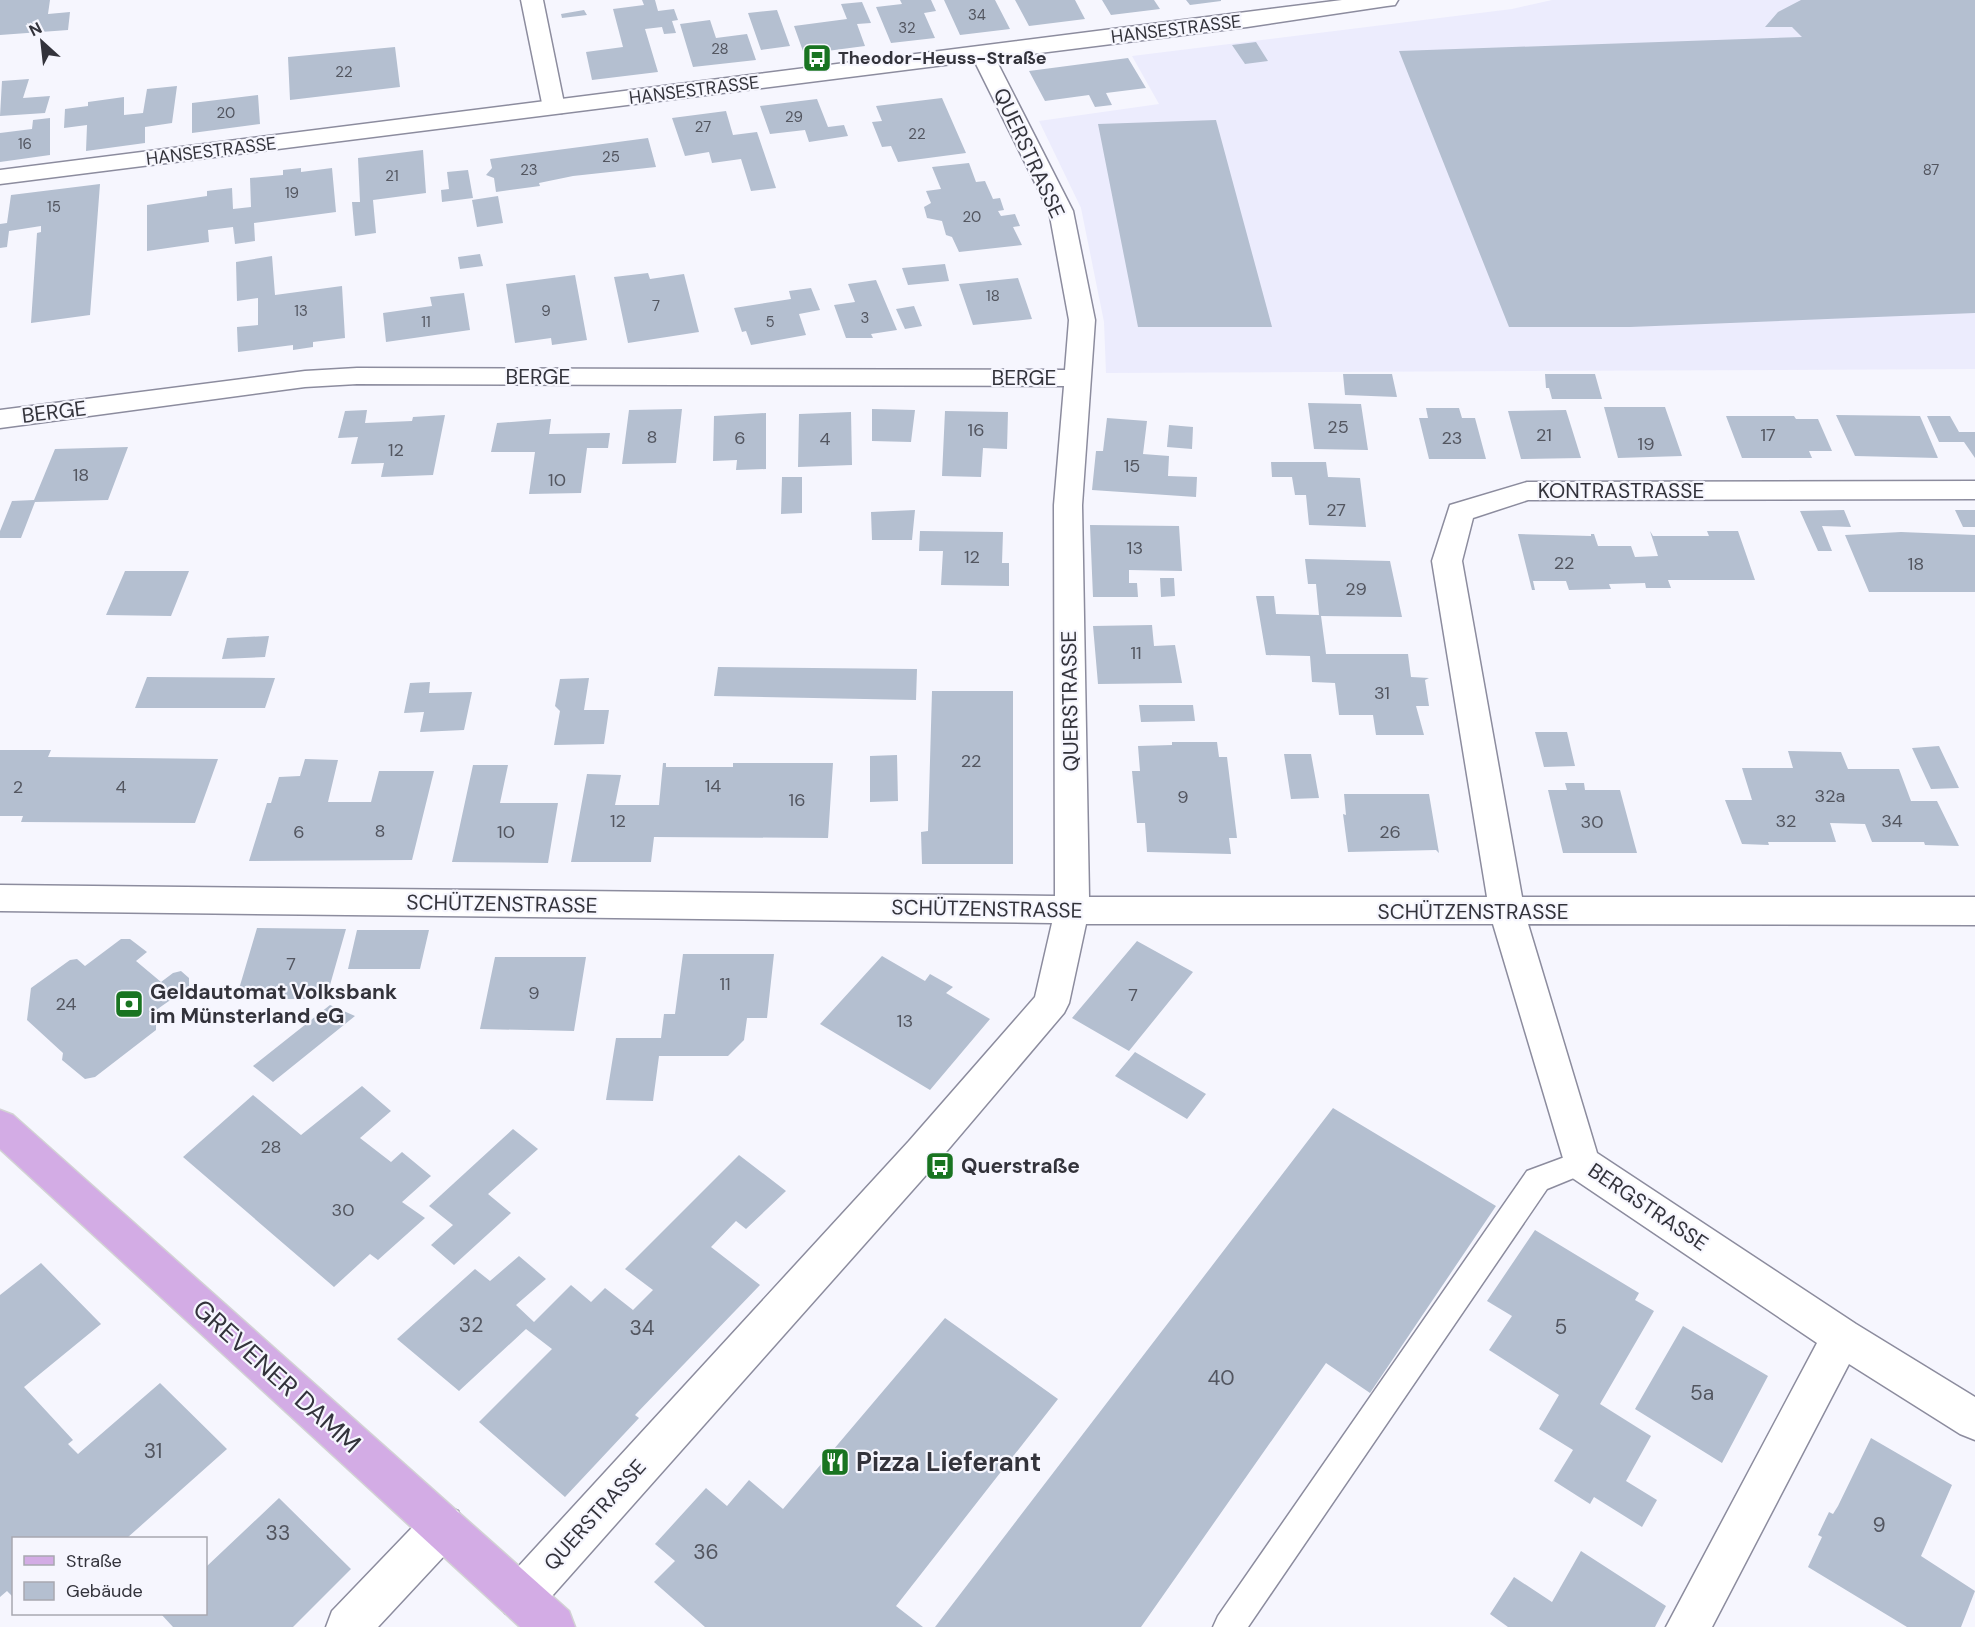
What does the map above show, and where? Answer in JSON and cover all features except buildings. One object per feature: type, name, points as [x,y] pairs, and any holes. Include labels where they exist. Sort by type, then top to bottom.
[{"type":"main road","name":"GREVENER DAMM","points":[[0,1126],[553,1627]]},
{"type":"street","points":[[532,0],[554,108]]},
{"type":"street","name":"HANSESTRASSE","points":[[0,177],[982,54],[1387,0]]},
{"type":"street","name":"QUERSTRASSE","points":[[521,1597],[914,1161],[1050,1003],[1072,910],[1068,505],[1082,320],[1061,211],[982,54]]},
{"type":"street","name":"BERGE","points":[[0,418],[304,379],[357,376],[1078,378]]},
{"type":"street","name":"KONTRASTRASSE","points":[[1507,912],[1447,561],[1460,512],[1527,490],[1975,490]]},
{"type":"street","name":"SCHÜTZENSTRASSE","points":[[0,898],[1072,910],[1975,911]]},
{"type":"street","name":"BERGSTRASSE","points":[[1507,912],[1581,1163],[1842,1337],[1975,1420]]},
{"type":"street","points":[[1688,1627],[1842,1337]]},
{"type":"street","points":[[348,1627],[443,1526]]},
{"type":"lane","points":[[1229,1627],[1537,1180],[1581,1163]]},
{"type":"shaded area","points":[[1552,0],[1975,0],[1975,369],[1106,373],[1104,322],[1081,208],[1039,121],[1159,104],[1132,56],[1512,9]]},
{"type":"place","name":"Theodor-Heuss-Straße","points":[[817,58]]},
{"type":"place","name":"Geldautomat Volksbank im Münsterland eG","points":[[129,1004]]},
{"type":"place","name":"Querstraße","points":[[940,1166]]},
{"type":"place","name":"Pizza Lieferant","points":[[835,1462]]}]
